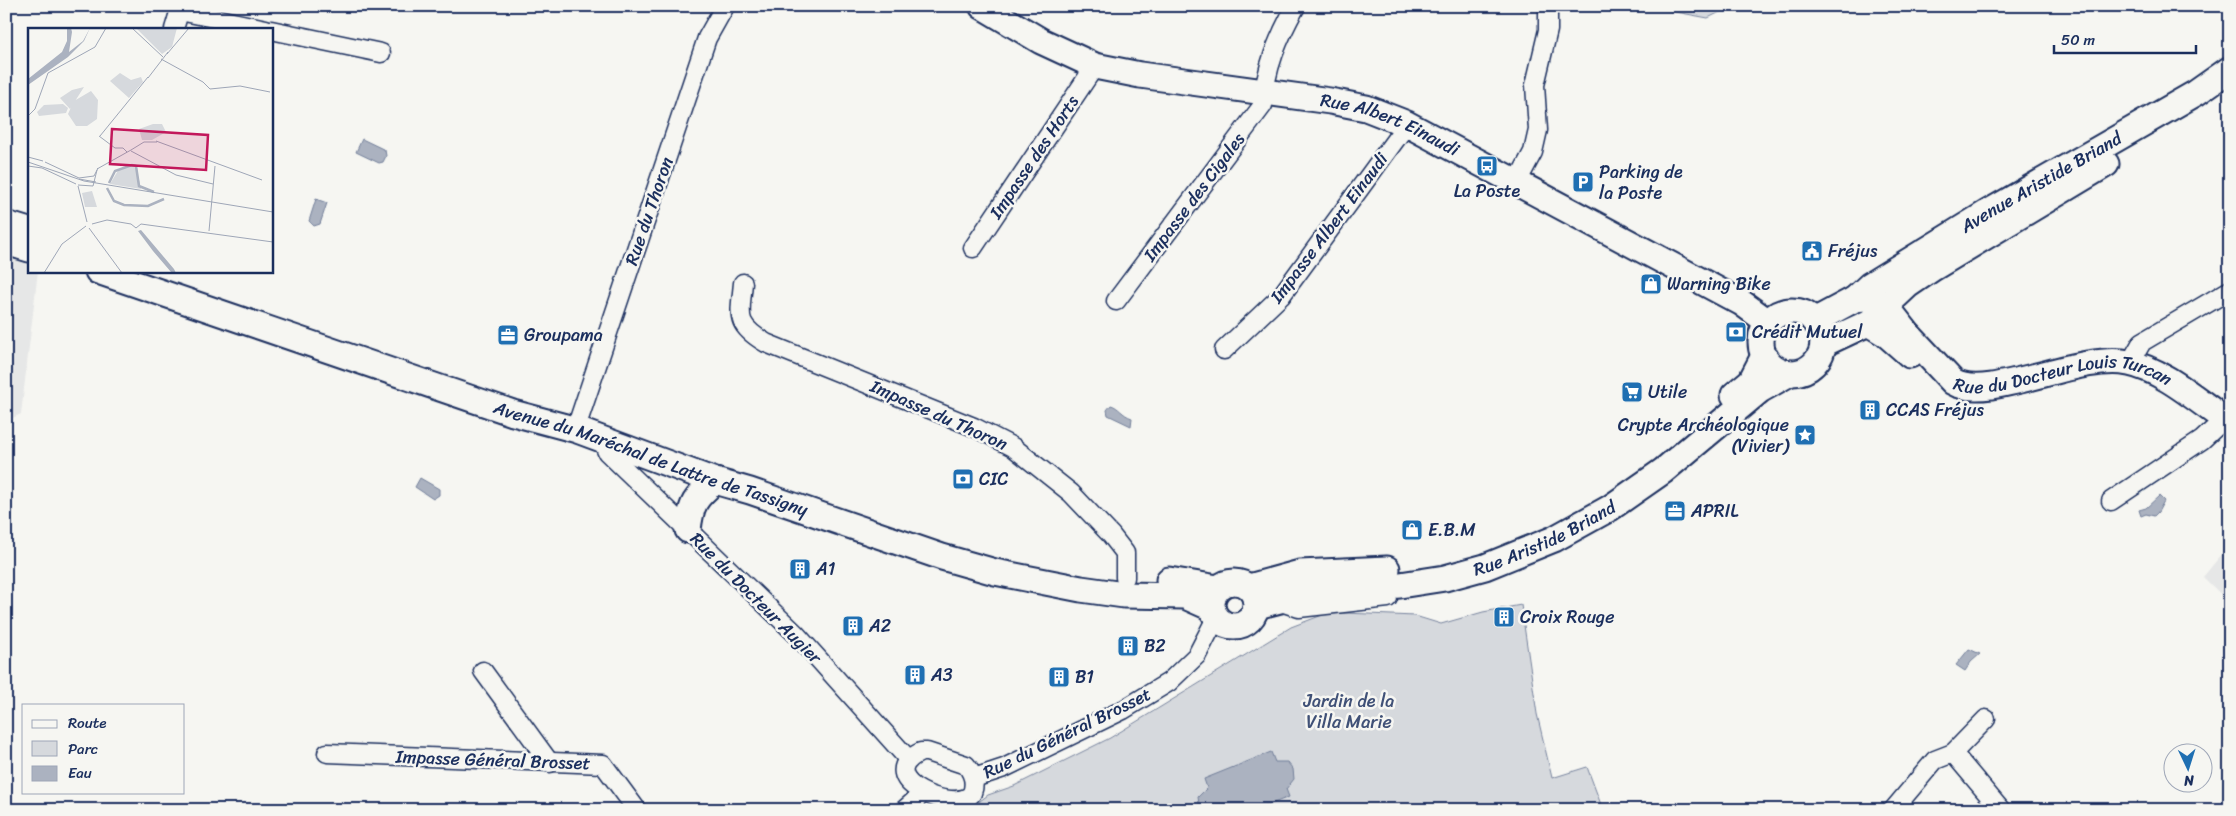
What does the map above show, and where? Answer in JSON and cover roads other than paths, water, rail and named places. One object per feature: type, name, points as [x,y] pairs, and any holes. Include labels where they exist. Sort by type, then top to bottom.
[{"type":"main road","name":"Rue Albert Einaudi","points":[[982,6],[1042,41],[1095,66],[1140,75],[1264,91],[1366,108],[1407,124],[1742,303],[1768,322]]},
{"type":"main road","name":"Avenue Aristide Briand","points":[[1855,299],[1870,286],[1987,213],[2196,94],[2230,69]]},
{"type":"main road","name":"Avenue Aristide Briand","points":[[1868,323],[1908,285],[1933,268],[2195,111],[2230,87]]},
{"type":"main road","points":[[6,224],[22,242]]},
{"type":"main road","name":"Avenue du Maréchal de Lattre de Tassigny","points":[[101,272],[513,414],[601,438],[715,481],[750,491],[942,558],[995,572],[1081,589],[1124,595],[1185,596],[1215,605]]},
{"type":"main road","name":"Avenue du Maréchal de Lattre de Tassigny","points":[[148,272],[516,404],[579,419],[921,541],[1054,574],[1180,580],[1215,605]]},
{"type":"main road","points":[[1814,321],[1855,299],[1873,299],[1886,306]]},
{"type":"main road","name":"Rue du Docteur Louis Turcan","points":[[1886,306],[1908,334],[1959,386],[1993,386],[2084,364],[2110,361],[2130,363],[2144,366],[2158,374],[2226,427]]},
{"type":"main road","points":[[1790,311],[1802,312],[1814,321],[1822,335],[1823,344],[1821,354],[1809,369],[1790,374],[1775,368],[1764,356],[1761,338],[1763,329],[1768,322],[1778,314],[1790,311]]},
{"type":"main road","points":[[1823,344],[1868,323]]},
{"type":"main road","name":"Rue du Docteur Louis Turcan","points":[[1868,323],[1897,342],[1942,387],[1961,397],[1997,393],[2072,375],[2107,369],[2120,370],[2146,378],[2226,427]]},
{"type":"main road","name":"Rue Aristide Briand","points":[[1261,598],[1300,573],[1398,569],[1456,563],[1483,556],[1560,525],[1606,500],[1636,477],[1751,381],[1764,356]]},
{"type":"main road","name":"Rue Aristide Briand","points":[[1261,598],[1400,585],[1446,578],[1485,567],[1554,539],[1610,508],[1663,471],[1760,390],[1790,374]]},
{"type":"main road","points":[[688,530],[690,513],[697,497],[715,481]]},
{"type":"main road","points":[[1230,582],[1243,584],[1261,598],[1250,620],[1244,625],[1229,626],[1215,605],[1230,582]]},
{"type":"street","name":"Rue du Thoron","points":[[579,419],[707,38],[725,6]]},
{"type":"street","name":"Impasse des Cigales","points":[[1116,301],[1263,105],[1266,72],[1280,34],[1296,6]]},
{"type":"street","points":[[1517,182],[1532,152],[1538,130],[1534,85],[1548,30],[1548,6]]},
{"type":"street","points":[[174,28],[180,8],[262,28]]},
{"type":"street","points":[[272,30],[381,53]]},
{"type":"street","name":"Impasse des Horts","points":[[973,248],[1095,66]]},
{"type":"street","name":"Impasse Albert Einaudi","points":[[1224,350],[1281,296],[1407,124]]},
{"type":"street","name":"Impasse du Thoron","points":[[743,283],[740,312],[743,326],[751,334],[775,347],[974,427],[1013,448],[1071,493],[1112,535],[1125,553],[1125,578]]},
{"type":"street","points":[[2130,363],[2142,342],[2230,290]]},
{"type":"street","points":[[2111,501],[2202,440],[2226,427]]},
{"type":"street","name":"Rue du Docteur Augier","points":[[601,438],[607,452],[796,634],[909,760]]},
{"type":"street","name":"Rue du Général Brosset","points":[[974,778],[1004,768],[1123,710],[1169,682],[1197,655],[1215,605]]},
{"type":"street","points":[[483,671],[550,763]]},
{"type":"street","points":[[1893,810],[1935,760],[1953,753],[1986,719]]},
{"type":"street","points":[[927,752],[966,765],[974,778],[974,790],[968,800],[950,809],[920,796],[908,787],[904,771],[909,760],[917,754],[927,752]]},
{"type":"street","name":"Impasse Général Brosset","points":[[326,753],[603,764],[637,810]]},
{"type":"street","points":[[1953,753],[2001,810]]},
{"type":"street","points":[[904,810],[920,796]]},
{"type":"water","points":[[362,139],[385,150],[386,156],[383,162],[379,163],[356,152]]},
{"type":"water","points":[[316,199],[327,203],[320,224],[314,226],[309,221]]},
{"type":"water","points":[[1111,405],[1132,418],[1131,426],[1108,415],[1107,410]]},
{"type":"water","points":[[420,478],[439,489],[439,495],[433,499],[415,487]]},
{"type":"water","points":[[2159,496],[2164,501],[2158,512],[2154,516],[2146,514],[2141,516],[2139,510],[2146,508]]},
{"type":"water","points":[[1969,649],[1980,654],[1965,671],[1956,665]]},
{"type":"water","points":[[1271,752],[1275,762],[1287,762],[1293,769],[1294,779],[1286,789],[1289,797],[1256,810],[1200,810],[1198,797],[1207,788],[1204,779]]},
{"type":"waterway","points":[[1700,6],[1739,9],[1747,6]]},
{"type":"place","name":"La Poste","points":[[1487,166]]},
{"type":"place","name":"Parking de la Poste","points":[[1583,182]]},
{"type":"place","name":"Fréjus","points":[[1812,251]]},
{"type":"place","name":"Warning Bike","points":[[1651,284]]},
{"type":"place","name":"Crédit Mutuel","points":[[1736,332]]},
{"type":"place","name":"Groupama","points":[[508,335]]},
{"type":"place","name":"Utile","points":[[1632,392]]},
{"type":"place","name":"CCAS Fréjus","points":[[1870,410]]},
{"type":"place","name":"Crypte Archéologique (Vivier)","points":[[1805,435]]},
{"type":"place","name":"CIC","points":[[963,479]]},
{"type":"place","name":"APRIL","points":[[1675,511]]},
{"type":"place","name":"E.B.M","points":[[1412,530]]},
{"type":"place","name":"A1","points":[[800,569]]},
{"type":"place","name":"Croix Rouge","points":[[1504,617]]},
{"type":"place","name":"A2","points":[[853,626]]},
{"type":"place","name":"B2","points":[[1128,646]]},
{"type":"place","name":"A3","points":[[915,675]]},
{"type":"place","name":"B1","points":[[1059,677]]},
{"type":"park label","name":"Jardin de la Villa Marie","points":[[1349,711]]}]
